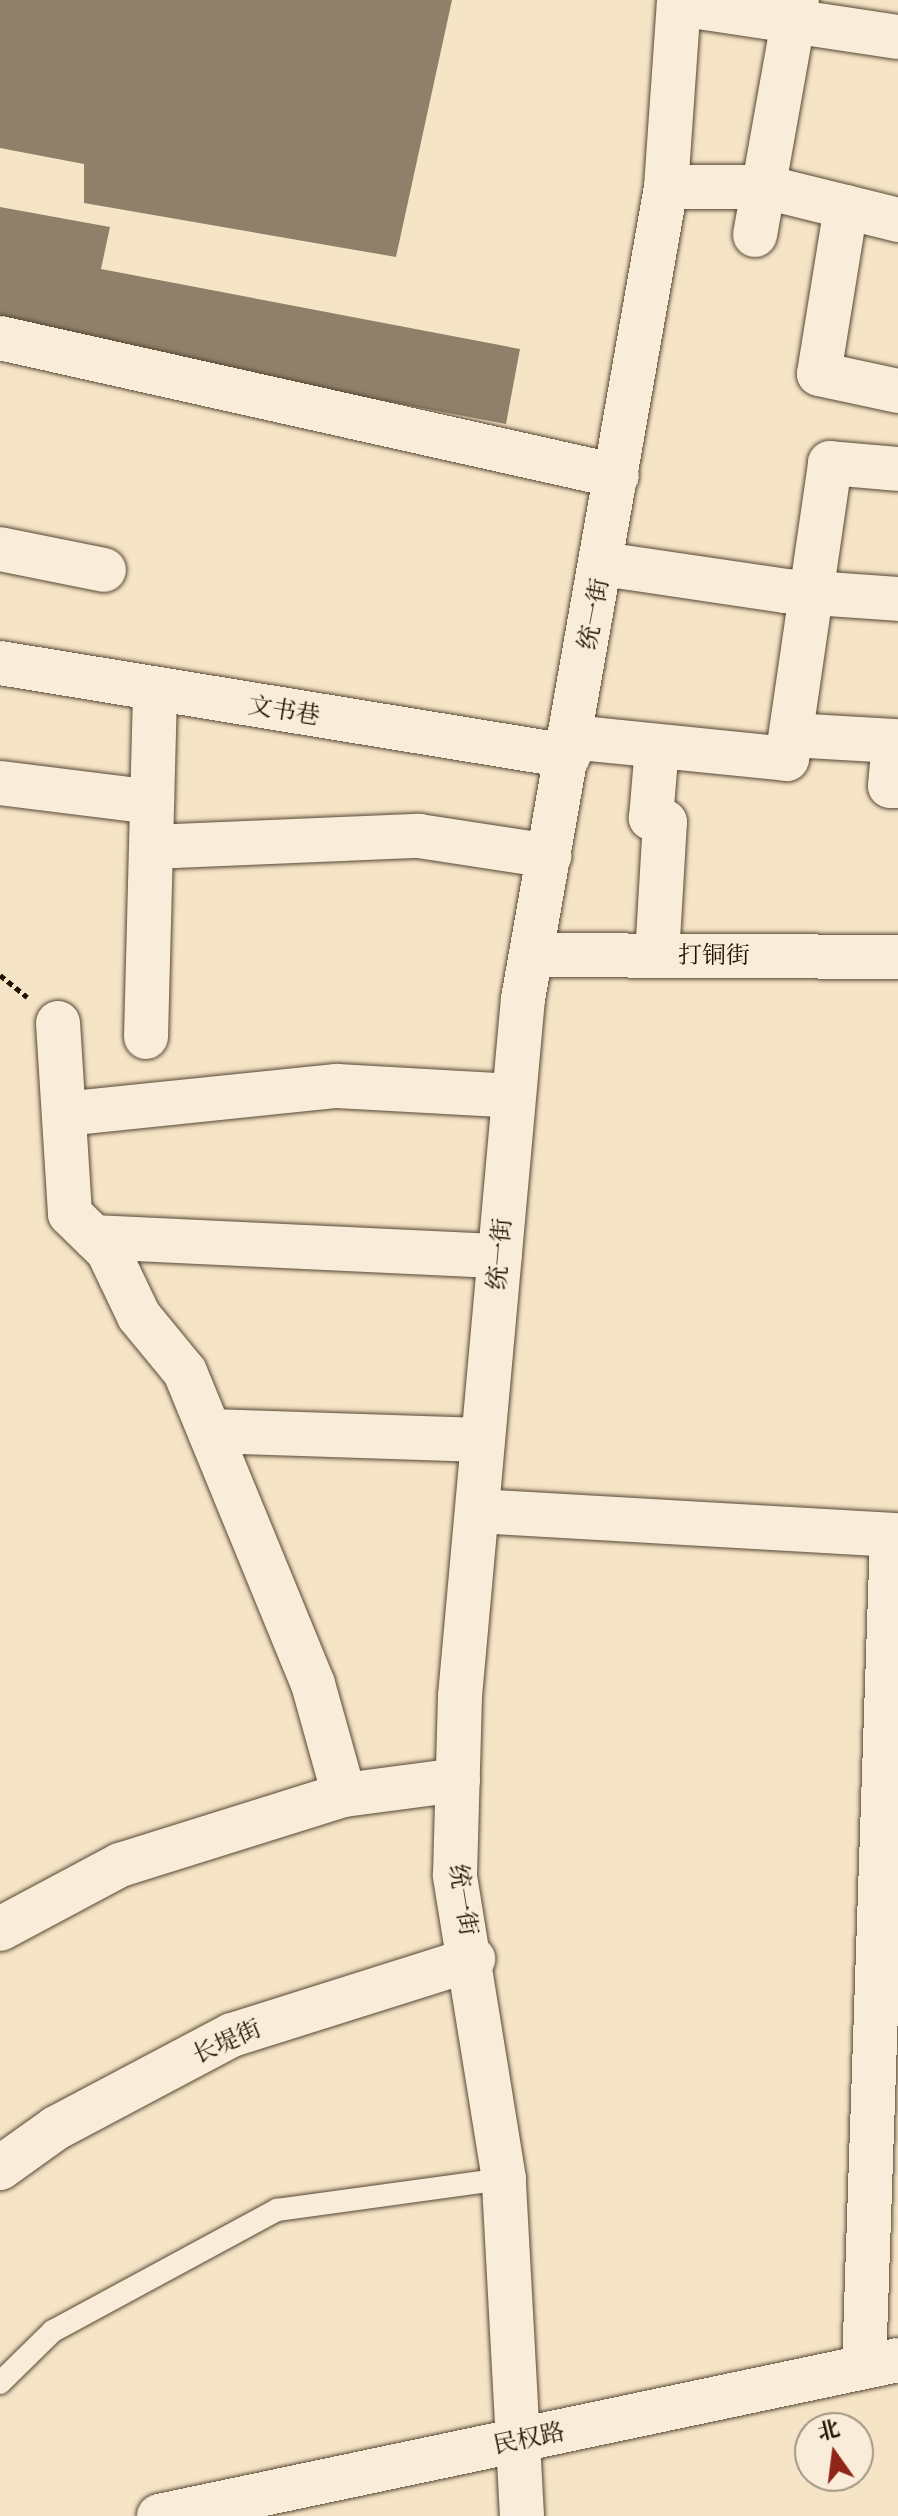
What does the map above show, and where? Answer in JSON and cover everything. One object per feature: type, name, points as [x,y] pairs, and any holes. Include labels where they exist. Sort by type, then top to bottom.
[{"type":"street","points":[[679,2],[796,10],[898,37]]},
{"type":"street","name":"统一街","points":[[522,2516],[504,2179],[473,1959],[455,1875],[458,1780],[483,1440],[514,1096],[531,955],[603,564],[666,187],[679,2]]},
{"type":"street","points":[[755,235],[796,10]]},
{"type":"street","points":[[666,187],[765,187],[898,220]]},
{"type":"street","points":[[846,207],[819,374],[898,391]]},
{"type":"street","points":[[0,338],[617,476]]},
{"type":"street","points":[[898,469],[830,463],[815,593],[791,735],[894,741],[890,786],[898,786]]},
{"type":"street","points":[[0,549],[104,570]]},
{"type":"street","points":[[603,564],[815,593],[898,599]]},
{"type":"street","name":"文书巷","points":[[0,663],[155,691],[569,746],[657,746],[787,759],[791,735]]},
{"type":"street","points":[[146,1037],[155,691]]},
{"type":"street","points":[[657,746],[651,818],[665,822],[657,956]]},
{"type":"street","points":[[0,783],[152,802]]},
{"type":"street","points":[[151,847],[419,836],[549,856]]},
{"type":"street","name":"打铜街","points":[[531,955],[898,957]]},
{"type":"street","points":[[58,1023],[70,1214],[108,1251],[139,1316],[185,1372],[313,1684],[344,1795]]},
{"type":"street","points":[[64,1114],[337,1086],[514,1096]]},
{"type":"street","points":[[94,1237],[500,1256]]},
{"type":"street","points":[[210,1431],[483,1440]]},
{"type":"street","points":[[477,1511],[895,1535],[881,2363]]},
{"type":"street","points":[[0,1929],[120,1865],[344,1795],[458,1780]]},
{"type":"street","name":"长堤街","points":[[0,2168],[56,2128],[232,2035],[473,1959]]},
{"type":"street","name":"民权路","points":[[159,2516],[881,2363]]},
{"type":"lane","points":[[0,2383],[53,2331],[277,2210],[504,2179]]},
{"type":"building","points":[[0,0],[452,0],[396,257],[84,203],[84,164],[0,148]]},
{"type":"building","points":[[0,207],[110,227],[101,269],[520,349],[506,424],[0,328]]}]
